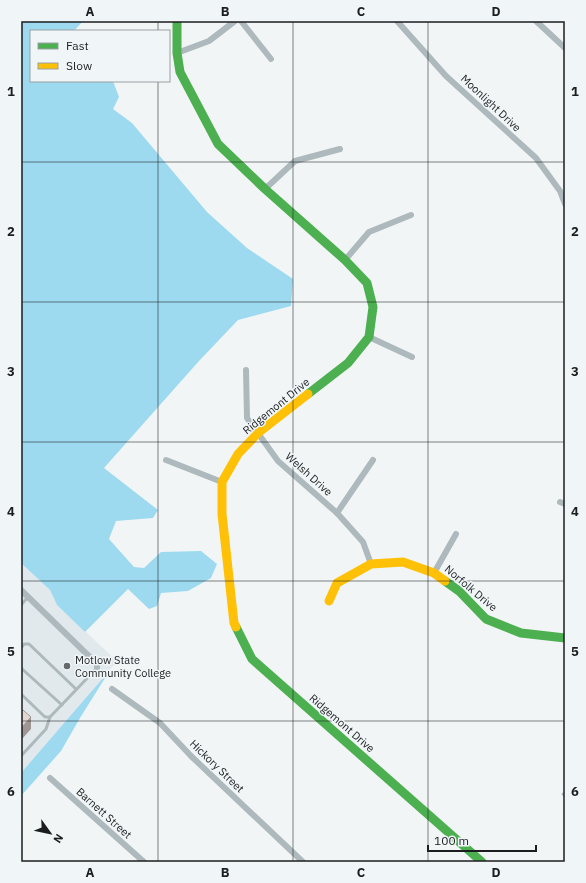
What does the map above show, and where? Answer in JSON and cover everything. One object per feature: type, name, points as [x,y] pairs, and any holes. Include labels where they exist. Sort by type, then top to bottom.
[{"type":"street","points":[[177,21],[177,53],[180,72],[218,144],[265,189],[345,260],[367,283],[373,307],[369,337],[412,357]]},
{"type":"street","points":[[177,53],[209,41],[235,21]]},
{"type":"street","points":[[241,21],[271,59]]},
{"type":"street","name":"Moonlight Drive","points":[[397,21],[446,76],[536,158],[560,190],[565,204]]},
{"type":"street","points":[[536,21],[565,48]]},
{"type":"street","points":[[265,189],[295,161],[340,149]]},
{"type":"street","points":[[345,260],[369,232],[411,215]]},
{"type":"street","name":"Ridgemont Drive","points":[[369,337],[348,363],[258,434],[238,454],[222,482],[222,514],[234,623],[252,659],[482,862]]},
{"type":"street","name":"Welsh Drive","points":[[246,370],[246,418],[278,461],[337,513],[363,542],[371,564]]},
{"type":"street","points":[[166,460],[222,482]]},
{"type":"street","points":[[337,513],[373,460]]},
{"type":"street","points":[[434,573],[456,534]]},
{"type":"street","name":"Norfolk Drive","points":[[329,601],[337,583],[371,564],[403,562],[434,573],[459,591],[486,619],[521,633],[565,638]]},
{"type":"street","points":[[21,590],[97,664],[97,668]]},
{"type":"street","name":"Hickory Street","points":[[112,688],[160,723],[191,756],[303,862]]},
{"type":"street","name":"Barnett Street","points":[[50,778],[144,862]]},
{"type":"lane","points":[[21,605],[28,597]]},
{"type":"lane","points":[[21,648],[24,644],[29,644],[76,689]]},
{"type":"lane","points":[[21,668],[62,705]]},
{"type":"lane","points":[[21,756],[46,729],[50,717],[97,668]]},
{"type":"lane","points":[[21,694],[45,717],[50,717]]},
{"type":"shaded area","points":[[21,21],[83,21],[75,30],[30,30],[30,82],[113,82],[119,97],[113,109],[132,123],[207,212],[247,248],[293,279],[291,306],[238,320],[199,361],[104,468],[158,510],[153,518],[116,521],[109,539],[134,567],[144,568],[161,552],[201,551],[217,564],[211,578],[188,591],[161,593],[157,606],[149,609],[128,589],[85,632],[57,605],[50,590],[21,563]]},
{"type":"shaded area","name":"Motlow State Community College","points":[[21,563],[50,590],[57,605],[117,661],[64,725],[21,773]]},
{"type":"shaded area","points":[[110,670],[61,751],[21,796],[21,773]]},
{"type":"building","points":[[23,710],[31,717],[21,728],[21,712]]},
{"type":"traffic: fast","points":[[177,21],[177,53],[180,72],[218,144],[265,189],[345,260],[367,283],[373,307],[369,337],[348,363],[308,394]]},
{"type":"traffic: fast","points":[[445,581],[459,591],[486,619],[521,633],[565,638]]},
{"type":"traffic: fast","points":[[236,627],[252,659],[482,862]]},
{"type":"traffic: slow","points":[[236,627],[234,623],[222,514],[222,482],[238,454],[258,433],[308,394]]},
{"type":"traffic: slow","points":[[329,601],[337,583],[371,564],[403,562],[434,573],[445,581]]},
{"type":"place","name":"Motlow State Community College","points":[[67,666]]}]
